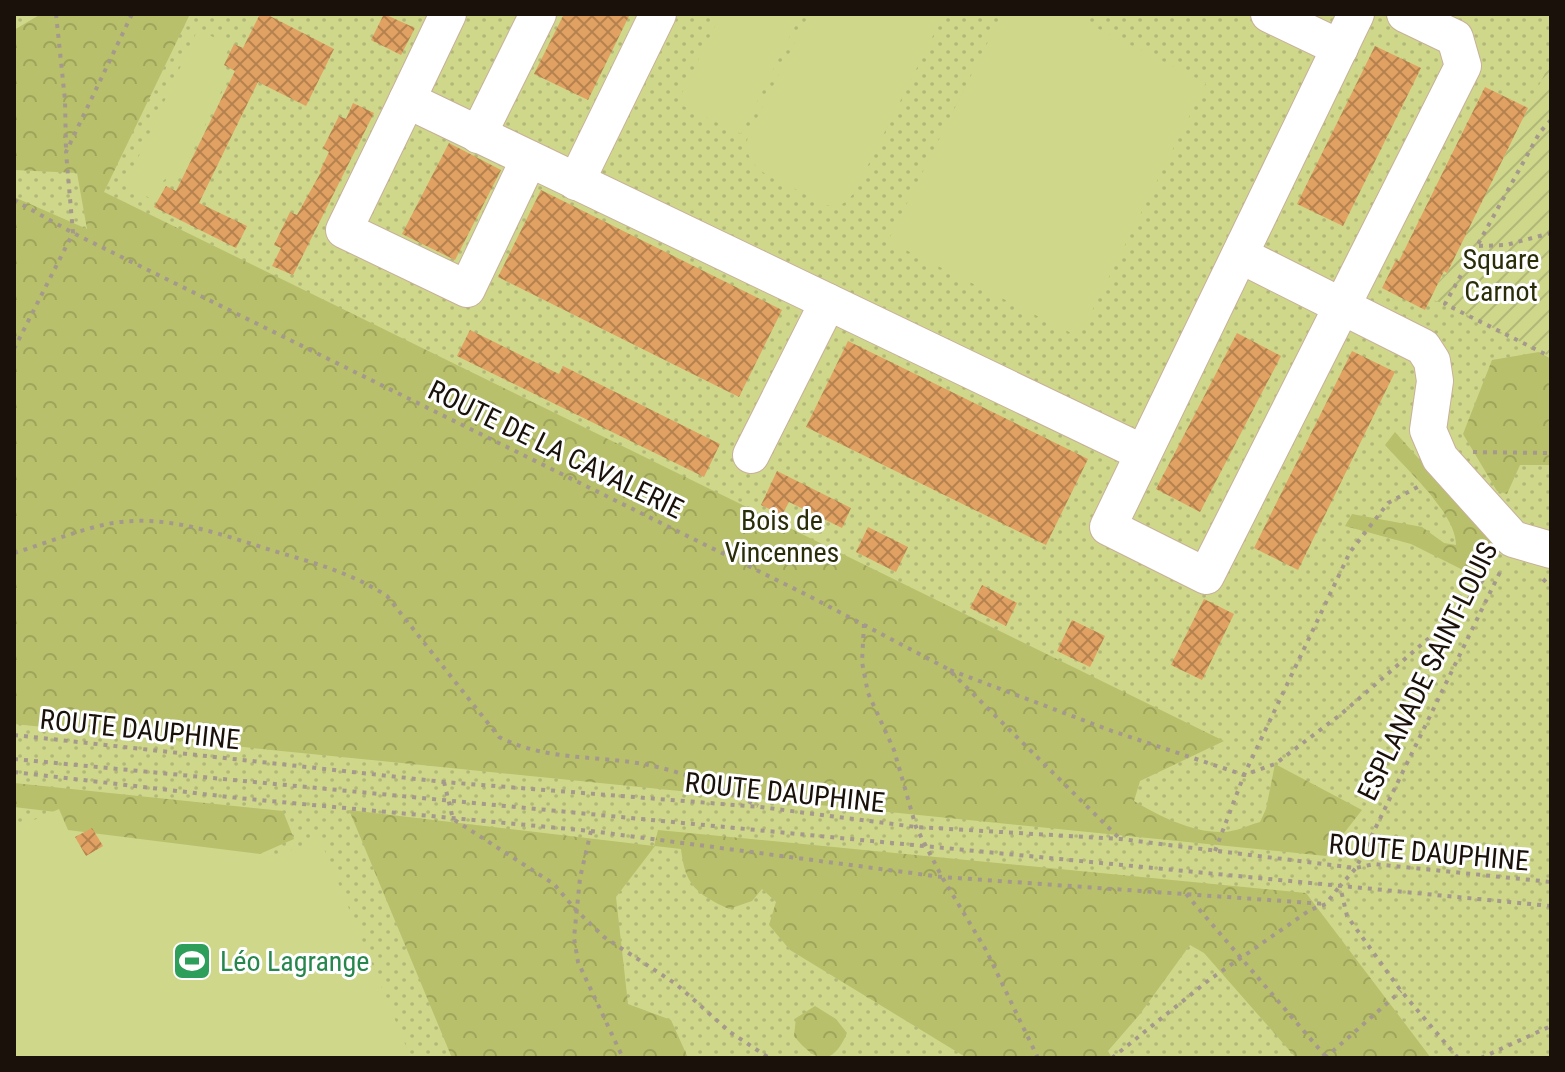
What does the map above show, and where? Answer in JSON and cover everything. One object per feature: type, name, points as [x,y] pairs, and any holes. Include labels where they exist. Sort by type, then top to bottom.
[{"type":"lane","points":[[448,14],[344,230],[467,289],[529,159]]},
{"type":"lane","points":[[478,135],[538,14]]},
{"type":"lane","points":[[576,182],[658,14]]},
{"type":"lane","points":[[1269,14],[1340,48]]},
{"type":"lane","points":[[1356,14],[1108,527],[1206,576],[1463,66],[1455,38],[1405,14]]},
{"type":"lane","points":[[407,100],[1143,453]]},
{"type":"lane","points":[[1240,255],[1423,347],[1432,361],[1435,381],[1428,430],[1433,445],[1459,455],[1513,539],[1551,550]]},
{"type":"lane","points":[[751,455],[828,302]]},
{"type":"path","points":[[14,349],[73,233],[56,14]]},
{"type":"path","points":[[66,152],[132,14]]},
{"type":"path","points":[[1551,120],[1540,132],[1445,304],[1551,357]]},
{"type":"path","name":"ROUTE DE LA CAVALERIE","points":[[14,200],[73,233],[864,624],[948,669],[1120,839]]},
{"type":"path","points":[[1479,246],[1506,245],[1551,233]]},
{"type":"path","points":[[1215,851],[1244,775],[1350,552],[1388,503],[1459,455],[1473,452],[1551,453]]},
{"type":"path","points":[[14,553],[114,523],[136,522],[193,526],[314,563],[363,580],[387,596],[499,737],[518,747],[547,755],[647,764],[713,784],[760,807]]},
{"type":"path","name":"ESPLANADE SAINT-LOUIS","points":[[1326,904],[1356,868],[1500,573],[1513,539]]},
{"type":"path","points":[[948,669],[1112,731],[1244,775],[1275,764],[1340,715],[1458,613],[1483,580]]},
{"type":"path","points":[[864,624],[862,662],[868,693],[894,750],[916,827],[986,950],[1038,1058]]},
{"type":"path","name":"ROUTE DAUPHINE","points":[[14,735],[444,782],[760,807],[916,827],[1120,839],[1356,868],[1374,864],[1551,882]]},
{"type":"path","name":"ROUTE DAUPHINE","points":[[14,759],[1551,906]]},
{"type":"path","points":[[14,772],[238,798],[591,831],[942,877],[1326,904]]},
{"type":"path","points":[[444,782],[453,819],[554,884],[604,937],[676,984],[730,1032],[769,1058]]},
{"type":"path","points":[[591,831],[575,909],[574,938],[578,962],[623,1058]]},
{"type":"path","points":[[1340,886],[1347,916],[1401,991],[1458,1058]]},
{"type":"path","points":[[1186,894],[1326,1058],[1401,991]]},
{"type":"path","points":[[1112,1058],[1241,958],[1310,910],[1326,904]]},
{"type":"path","points":[[1481,1058],[1551,1026]]},
{"type":"green space","name":"Bois de Vincennes","points":[[14,14],[1551,14],[1551,1058],[14,1058]]},
{"type":"green space","points":[[41,14],[190,14],[104,192],[1224,741],[1140,781],[1134,801],[1154,812],[1188,827],[1212,832],[1232,831],[1260,822],[1266,809],[1275,764],[1362,810],[1326,856],[14,724],[14,197],[87,229],[77,173],[14,170],[14,30]]},
{"type":"green space","points":[[721,14],[801,14],[741,134],[677,103]]},
{"type":"green space","points":[[809,14],[944,14],[854,193],[837,206],[820,203],[771,177],[755,165],[747,147],[748,136]]},
{"type":"green space","points":[[1002,14],[1069,14],[1206,83],[1079,337],[888,241]]},
{"type":"green space","points":[[198,29],[230,46],[220,67],[230,73],[185,167],[164,180],[152,199],[125,186]]},
{"type":"green space","name":"Square Carnot","points":[[1551,61],[1551,357],[1430,299],[1447,273]]},
{"type":"green space","points":[[1539,352],[1551,359],[1551,465],[1520,465],[1507,494],[1497,491],[1463,434],[1492,360]]},
{"type":"green space","points":[[1395,432],[1492,541],[1473,575],[1411,544],[1345,526],[1352,514],[1422,527],[1444,543],[1456,545],[1454,532],[1439,506],[1385,445]]},
{"type":"green space","points":[[14,783],[283,811],[294,839],[171,893],[97,875],[56,812],[14,807]]},
{"type":"green space","name":"Léo Lagrange","points":[[59,809],[68,830],[277,856],[320,839],[411,1058],[14,1058],[14,823],[25,824]]},
{"type":"green space","points":[[349,810],[654,846],[658,830],[1306,893],[1431,1058],[1296,1058],[1204,953],[1190,945],[1140,1014],[1108,1051],[1112,1058],[967,1058],[790,950],[769,925],[776,902],[762,889],[752,901],[729,909],[694,887],[686,872],[681,849],[655,846],[616,897],[628,1004],[671,1020],[688,1058],[452,1058]]},
{"type":"green space","points":[[815,1006],[836,1019],[847,1033],[829,1056],[816,1056],[794,1036],[796,1018]]},
{"type":"building","points":[[260,14],[266,14],[334,49],[306,106],[258,82],[199,203],[247,226],[236,248],[154,207],[166,186],[176,191],[235,71],[224,65],[234,44],[243,48]]},
{"type":"building","points":[[384,14],[415,28],[401,55],[371,40]]},
{"type":"building","points":[[564,14],[630,14],[588,100],[534,74]]},
{"type":"building","points":[[1375,46],[1421,68],[1343,226],[1297,204]]},
{"type":"building","points":[[1485,87],[1528,108],[1447,273],[1444,271],[1425,310],[1382,288],[1396,260],[1399,261]]},
{"type":"building","points":[[353,103],[374,113],[293,275],[272,266],[281,248],[274,245],[290,212],[297,215],[321,172],[329,152],[323,148],[339,116],[346,119]]},
{"type":"building","points":[[449,143],[501,170],[455,260],[402,234]]},
{"type":"building","points":[[541,190],[782,310],[739,397],[498,277]]},
{"type":"building","points":[[470,330],[559,374],[563,366],[720,444],[704,477],[457,356]]},
{"type":"building","points":[[1237,333],[1281,356],[1200,512],[1156,489]]},
{"type":"building","points":[[848,341],[1088,459],[1046,545],[806,427]]},
{"type":"building","points":[[1352,351],[1395,372],[1298,570],[1254,548]]},
{"type":"building","points":[[777,471],[851,508],[842,528],[789,502],[782,515],[761,505]]},
{"type":"building","points":[[868,527],[908,547],[896,572],[856,552]]},
{"type":"building","points":[[982,585],[1017,603],[1006,626],[970,608]]},
{"type":"building","points":[[1204,599],[1234,614],[1202,680],[1171,665]]},
{"type":"building","points":[[1072,620],[1105,636],[1090,667],[1057,651]]},
{"type":"building","points":[[92,828],[103,846],[86,856],[75,837]]},
{"type":"place","name":"Léo Lagrange","points":[[192,961]]}]
